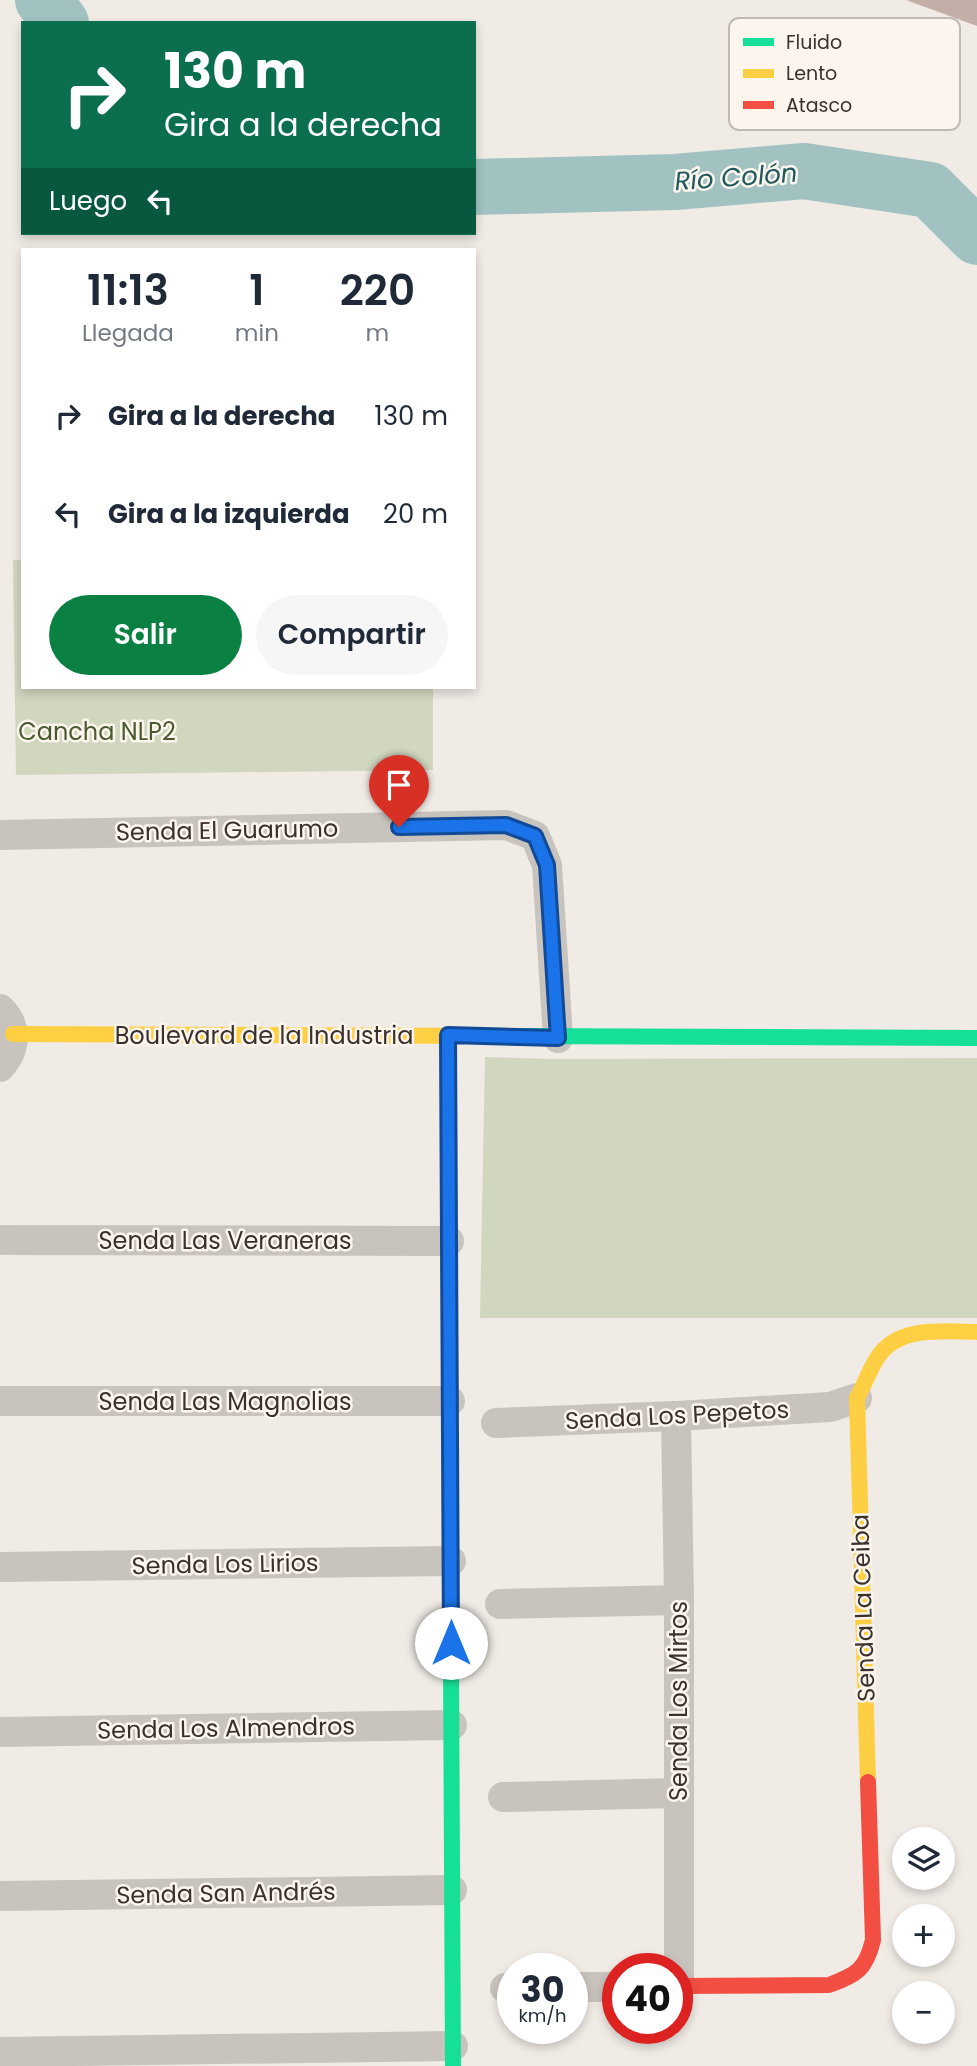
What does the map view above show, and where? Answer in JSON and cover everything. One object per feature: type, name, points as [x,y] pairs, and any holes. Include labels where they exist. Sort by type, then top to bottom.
[{"type":"street","name":"Senda El Guarumo","points":[[0,835],[506,825],[535,836],[547,865],[558,1038]]},
{"type":"street","name":"Boulevard de la Industria","points":[[7,1021],[558,1038],[977,1038]]},
{"type":"street","points":[[0,1067],[9,1057],[13,1046],[7,1021]]},
{"type":"street","points":[[0,2052],[453,2056],[448,1035]]},
{"type":"street","name":"Senda Las Veraneras","points":[[0,1240],[449,1241]]},
{"type":"street","name":"Senda La Ceiba","points":[[693,1986],[829,1985],[848,1979],[863,1969],[870,1955],[873,1940],[857,1398],[881,1352],[900,1338],[928,1332],[977,1332]]},
{"type":"street","name":"Senda Los Pepetos","points":[[496,1423],[830,1407],[857,1398]]},
{"type":"street","name":"Senda Las Magnolias","points":[[0,1401],[450,1401]]},
{"type":"street","name":"Senda Los Mirtos","points":[[676,1416],[678,1953]]},
{"type":"street","name":"Senda Los Lirios","points":[[0,1567],[450,1561]]},
{"type":"street","points":[[500,1604],[678,1600]]},
{"type":"street","name":"Senda Los Almendros","points":[[0,1731],[452,1725]]},
{"type":"street","points":[[503,1797],[678,1793]]},
{"type":"street","name":"Senda San Andrés","points":[[0,1896],[452,1890]]},
{"type":"green space","name":"Cancha NLP2","points":[[13,560],[21,560],[21,689],[433,689],[433,770],[16,775]]},
{"type":"green space","points":[[485,1057],[977,1058],[977,1318],[480,1318]]},
{"type":"building","points":[[906,0],[977,0],[977,26]]},
{"type":"waterway","name":"Río Colón","points":[[43,0],[59,21]]},
{"type":"waterway","name":"Río Colón","points":[[476,187],[675,182],[804,171],[930,190],[977,237]]},
{"type":"traffic: fast","points":[[494,1036],[977,1038]]},
{"type":"traffic: fast","points":[[451,1667],[453,2066]]},
{"type":"traffic: slow","points":[[13,1034],[494,1036]]},
{"type":"traffic: slow","points":[[449,1331],[451,1667]]},
{"type":"traffic: slow","points":[[868,1782],[857,1398],[873,1364],[889,1345],[911,1334],[924,1332],[977,1332]]},
{"type":"traffic: jam","points":[[448,1035],[449,1331]]},
{"type":"traffic: jam","points":[[693,1986],[829,1985],[859,1970],[867,1958],[873,1940],[868,1782]]},
{"type":"route","points":[[399,827],[506,825],[535,836],[547,865],[558,1038],[448,1035],[451,1643]]}]
